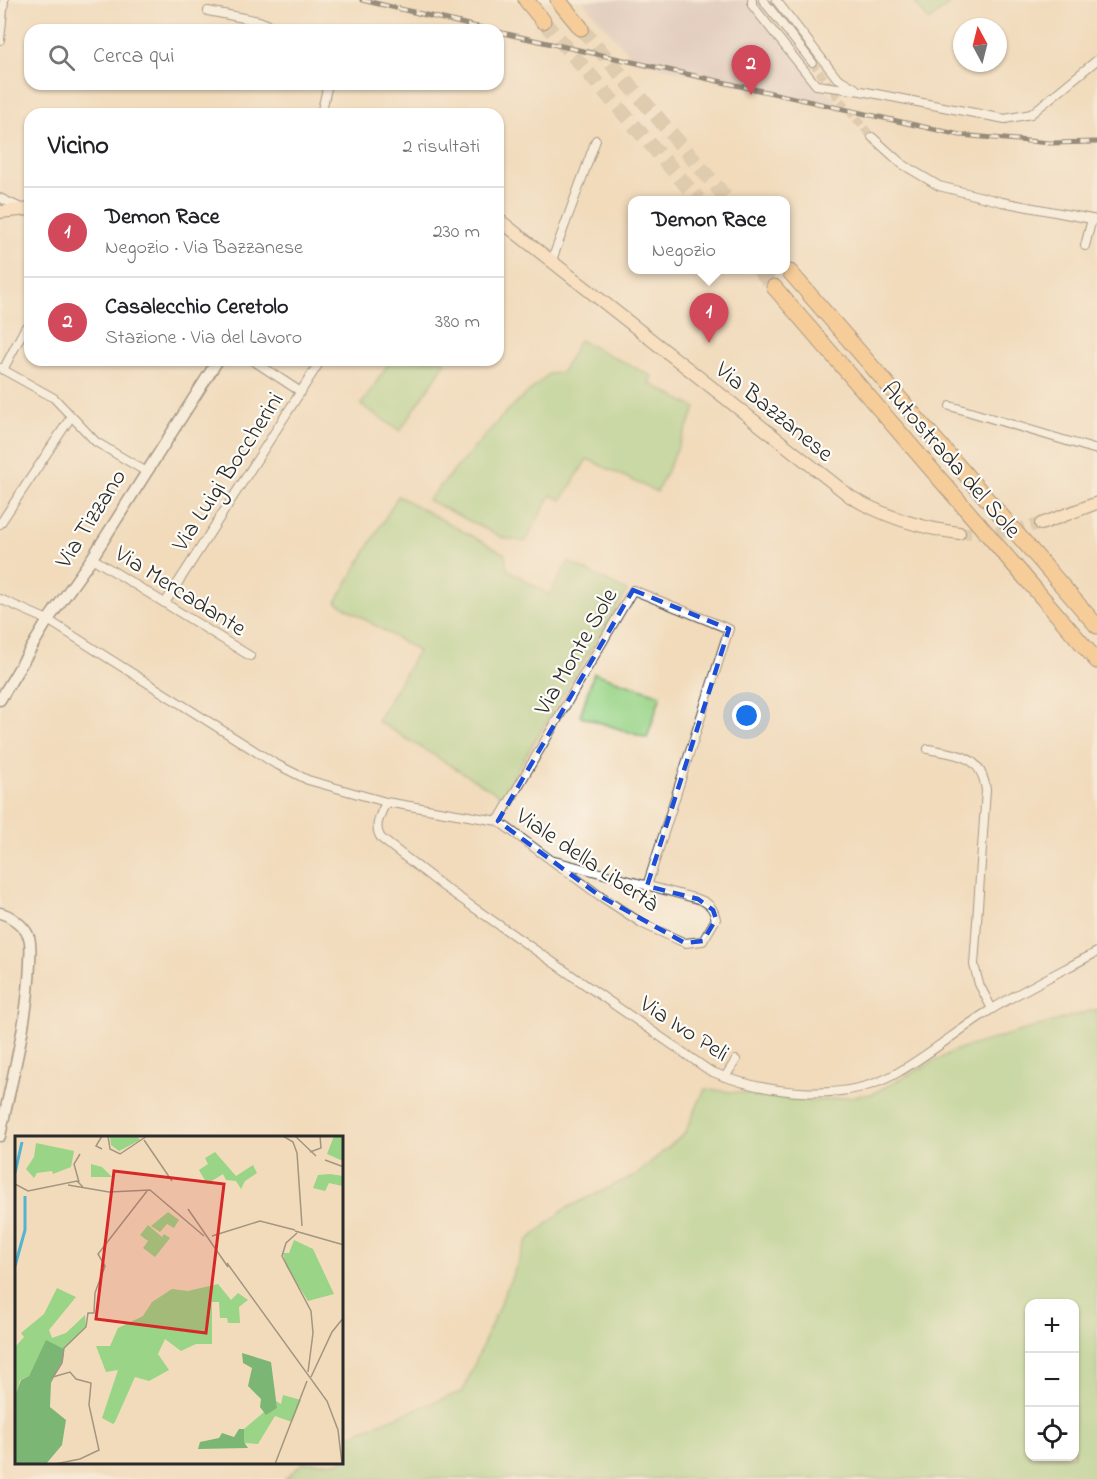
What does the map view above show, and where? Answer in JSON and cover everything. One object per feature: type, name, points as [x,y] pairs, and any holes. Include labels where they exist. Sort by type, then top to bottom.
[{"type":"highway","points":[[526,0],[543,21]]},
{"type":"highway","points":[[558,0],[580,28]]},
{"type":"highway","name":"Autostrada del Sole","points":[[790,272],[1097,627]]},
{"type":"highway","name":"Autostrada del Sole","points":[[774,287],[1097,661]]},
{"type":"main road","points":[[0,212],[24,210]]},
{"type":"main road","name":"Via Bazzanese","points":[[504,224],[851,497],[869,508],[909,524],[958,534]]},
{"type":"main road","points":[[1041,524],[1097,503]]},
{"type":"street","points":[[0,40],[4,0]]},
{"type":"street","points":[[752,0],[752,5],[802,71],[816,85],[861,91],[1005,119],[1031,114],[1097,60]]},
{"type":"street","points":[[763,0],[812,62]]},
{"type":"street","points":[[776,0],[837,77],[861,91]]},
{"type":"street","points":[[208,11],[267,24]]},
{"type":"street","points":[[322,108],[327,90]]},
{"type":"street","points":[[872,137],[902,164],[939,186],[1002,202],[1094,220],[1085,246]]},
{"type":"street","points":[[552,260],[596,140]]},
{"type":"street","points":[[0,198],[9,205],[24,208]]},
{"type":"street","points":[[24,330],[1,369],[54,398],[96,442],[145,471]]},
{"type":"street","name":"Via Tizzano","points":[[0,700],[48,620],[92,558],[145,471],[214,366]]},
{"type":"street","points":[[261,366],[301,392]]},
{"type":"street","name":"Via Luigi Boccherini","points":[[165,603],[317,366]]},
{"type":"street","points":[[950,406],[1097,450]]},
{"type":"street","points":[[0,524],[71,417]]},
{"type":"street","name":"Via Mercadante","points":[[92,558],[250,656]]},
{"type":"street","name":"Via Monte Sole","points":[[498,821],[633,590],[729,629]]},
{"type":"street","name":"Viale della Libertà","points":[[0,599],[48,620],[274,763],[308,780],[386,802],[498,821],[600,896],[643,924],[686,943],[704,941],[716,919],[714,910],[708,903],[647,886],[729,629]]},
{"type":"street","points":[[928,749],[974,761],[984,775],[986,790],[974,964],[979,984],[992,1009]]},
{"type":"street","name":"Via Ivo Peli","points":[[386,802],[376,825],[377,834],[382,839],[444,887],[575,978],[710,1071],[725,1077],[790,1090],[831,1091],[866,1087],[896,1074],[992,1009],[1097,952]]},
{"type":"street","points":[[551,860],[647,886]]},
{"type":"street","points":[[0,913],[9,915],[29,936],[30,948],[29,993],[25,1026],[0,1136]]},
{"type":"street","points":[[725,1077],[736,1060]]},
{"type":"highlighted area","points":[[633,590],[729,629],[647,886],[698,899],[713,910],[716,919],[703,941],[685,943],[600,896],[498,821]]},
{"type":"shaded area","points":[[582,0],[759,0],[769,17],[844,111],[635,61]]},
{"type":"green space","points":[[913,0],[954,0],[929,21]]},
{"type":"green space","points":[[579,340],[652,376],[649,383],[696,408],[657,492],[587,459],[562,500],[551,495],[525,542],[503,538],[428,500],[507,411],[549,374],[562,372]]},
{"type":"green space","points":[[387,366],[443,366],[400,431],[361,405]]},
{"type":"green space","points":[[398,496],[505,554],[507,569],[549,595],[569,562],[627,591],[501,796],[377,721],[418,651],[336,602]]},
{"type":"green space","points":[[594,673],[661,695],[647,738],[580,716]]},
{"type":"green space","points":[[1097,1009],[1097,1479],[285,1479],[302,1464],[344,1464],[344,1437],[463,1391],[527,1241],[565,1209],[637,1174],[685,1133],[705,1089],[816,1101],[872,1094],[956,1050]]},
{"type":"tunnel","points":[[543,21],[696,196]]},
{"type":"tunnel","points":[[581,28],[725,196]]},
{"type":"tunnel","points":[[812,62],[839,99],[872,137]]},
{"type":"tunnel","points":[[763,274],[774,287]]},
{"type":"tunnel","points":[[959,533],[1003,532],[1041,524]]},
{"type":"railway","points":[[362,0],[464,24]]},
{"type":"railway","points":[[504,33],[960,135],[1050,143],[1097,142]]},
{"type":"place","name":"Casalecchio Ceretolo","points":[[751,95]]},
{"type":"place","name":"Demon Race","points":[[709,343]]}]
